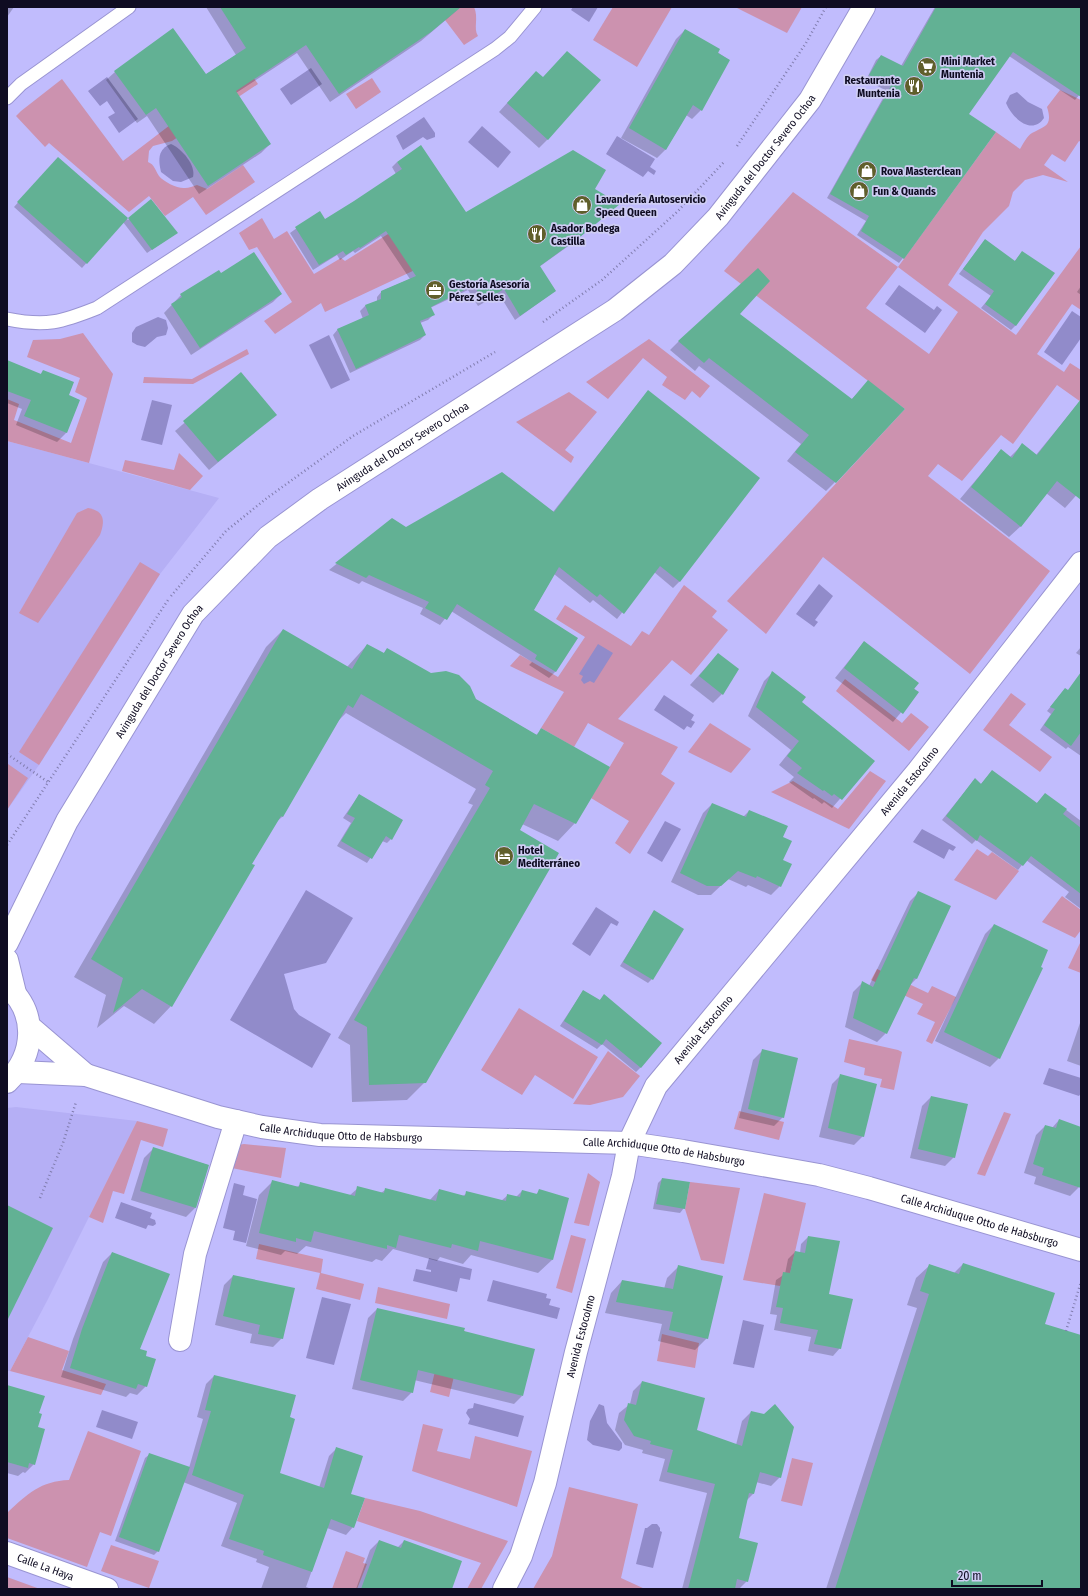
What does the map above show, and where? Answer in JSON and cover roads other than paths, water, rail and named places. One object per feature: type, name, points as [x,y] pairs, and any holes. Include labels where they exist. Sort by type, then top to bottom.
[{"type":"street","name":"Avinguda del Doctor Severo Ochoa","points":[[7,943],[67,821],[193,614],[268,537],[320,499],[615,310],[673,264],[718,217],[810,100],[864,7]]},
{"type":"street","name":"Avenida Estocolmo","points":[[504,1589],[521,1556],[545,1483],[576,1352],[623,1176],[629,1143],[656,1086],[918,771],[1081,563]]},
{"type":"street","points":[[7,960],[11,990],[25,1011],[30,1032],[27,1053],[12,1077]]},
{"type":"street","points":[[29,1026],[86,1075]]},
{"type":"street","name":"Calle Archiduque Otto de Habsburgo","points":[[86,1075],[198,1111],[236,1121],[320,1135],[629,1143],[683,1151],[819,1175],[877,1190],[1081,1250]]},
{"type":"street","points":[[12,1077],[86,1075]]},
{"type":"street","points":[[180,1340],[195,1254],[236,1121]]},
{"type":"street","name":"Calle La Haya","points":[[7,1553],[107,1589]]},
{"type":"lane","points":[[7,98],[20,84],[129,7]]},
{"type":"lane","points":[[7,319],[28,324],[48,324],[71,319],[97,308],[495,49],[510,37],[535,7]]},
{"type":"place","name":"Mini Market Muntenia","points":[[927,67]]},
{"type":"place","name":"Restaurante Muntenia","points":[[914,86]]},
{"type":"place","name":"Rova Masterclean","points":[[867,171]]},
{"type":"place","name":"Fun & Quands","points":[[859,191]]},
{"type":"place","name":"Lavandería Autoservicio Speed Queen","points":[[582,205]]},
{"type":"place","name":"Asador Bodega Castilla","points":[[537,234]]},
{"type":"place","name":"Gestoría Asesoría Pérez Selles","points":[[435,290]]},
{"type":"place","name":"Hotel Mediterráneo","points":[[504,856]]}]
